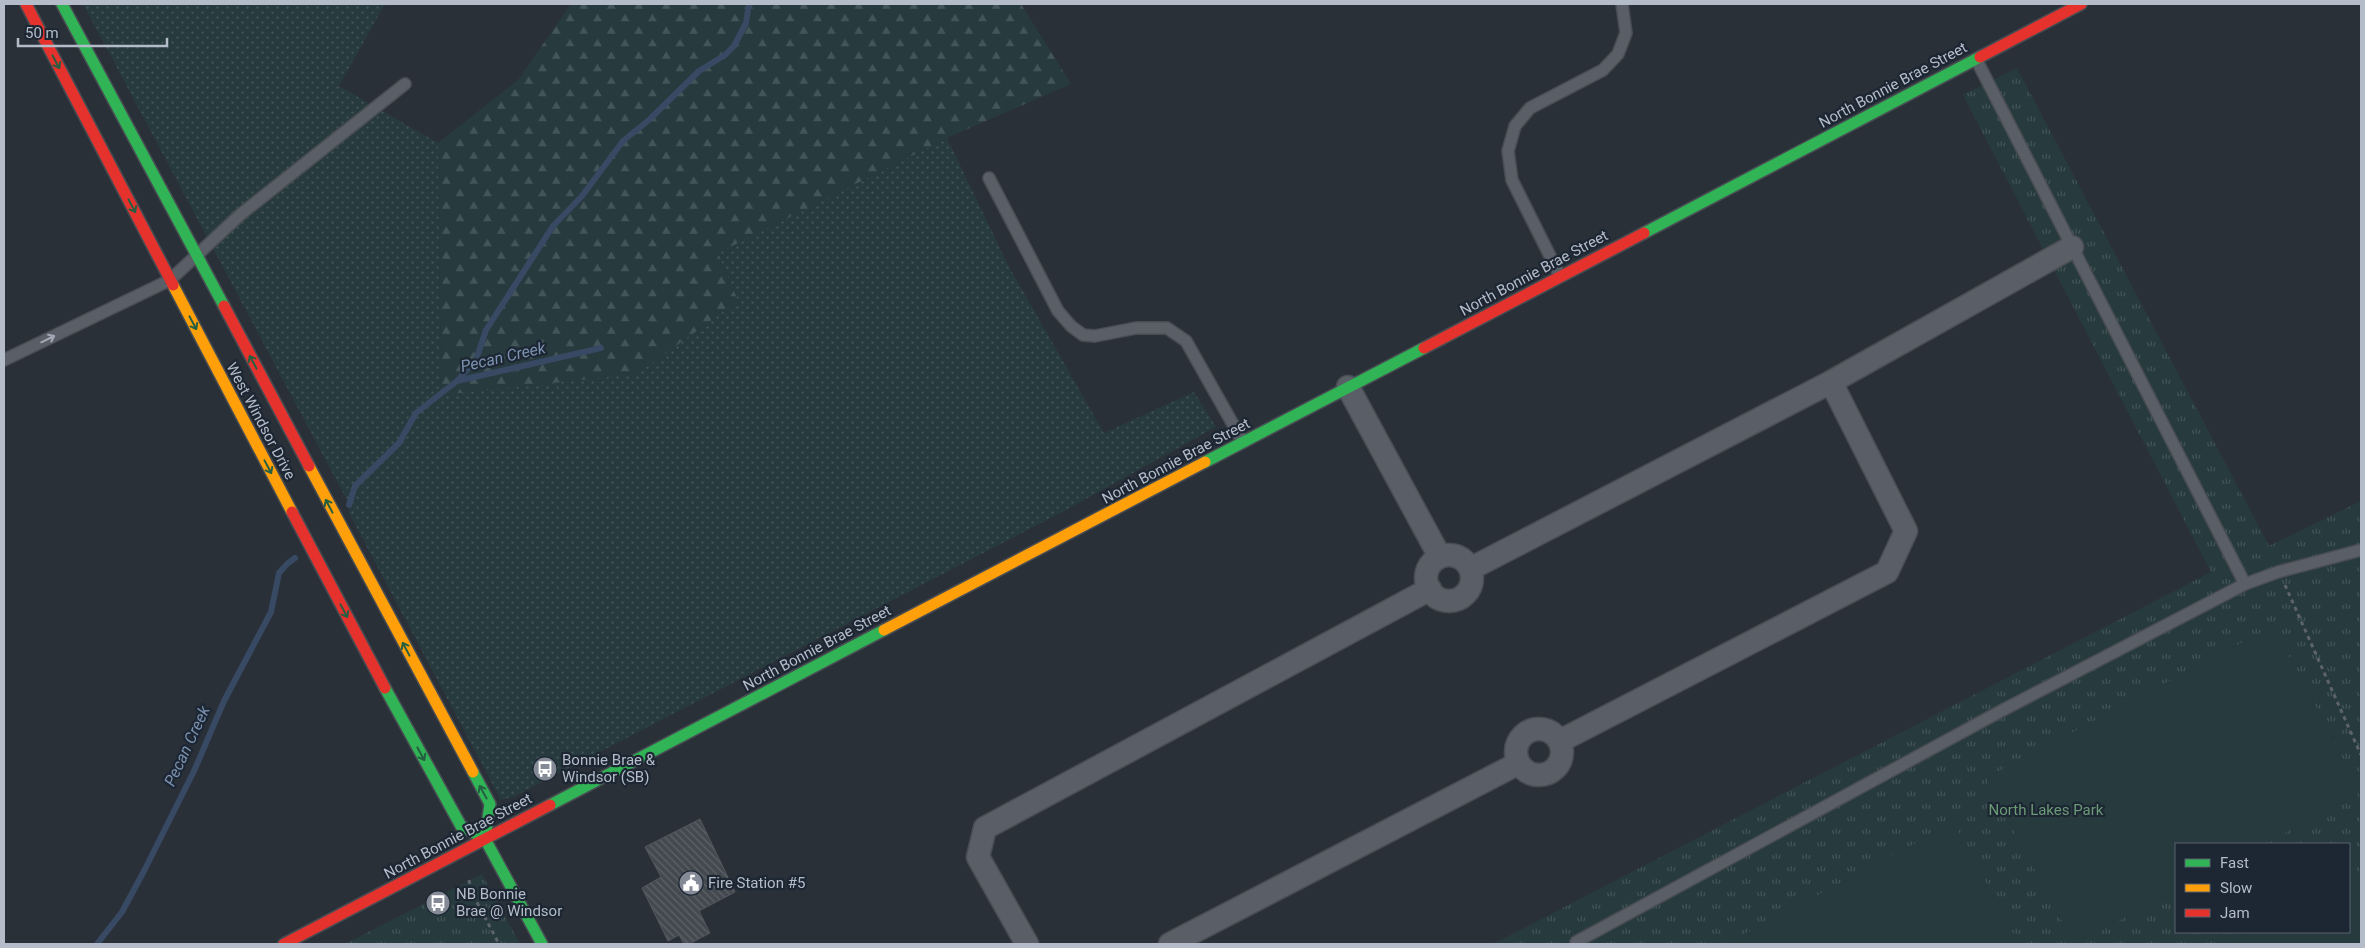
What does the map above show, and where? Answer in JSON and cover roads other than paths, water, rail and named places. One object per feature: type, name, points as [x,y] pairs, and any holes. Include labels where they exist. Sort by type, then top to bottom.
[{"type":"main road","name":"West Windsor Drive","points":[[26,4],[379,678],[461,826],[485,839],[490,804],[62,4]]},
{"type":"main road","name":"North Bonnie Brae Street","points":[[284,944],[2081,4]]},
{"type":"main road","points":[[485,839],[542,944]]},
{"type":"street","points":[[1470,569],[1831,382],[2072,247]]},
{"type":"street","points":[[1560,741],[1887,572],[1906,530],[1831,382]]},
{"type":"street","points":[[1348,387],[1440,557]]},
{"type":"street","points":[[1455,556],[1467,563],[1470,569],[1471,584],[1463,596],[1456,600],[1441,599],[1430,589],[1427,574],[1434,561],[1440,557],[1455,556]]},
{"type":"street","points":[[1027,944],[978,857],[985,828],[1430,589]]},
{"type":"street","points":[[1542,728],[1550,730],[1560,741],[1562,756],[1559,764],[1547,774],[1531,774],[1518,763],[1516,756],[1518,741],[1528,731],[1542,728]]},
{"type":"street","points":[[1170,944],[1518,763]]},
{"type":"lane","points":[[1560,276],[1512,180],[1508,151],[1516,126],[1530,108],[1603,70],[1618,54],[1626,33],[1625,10],[1622,4]]},
{"type":"lane","points":[[1975,58],[2245,584]]},
{"type":"lane","points":[[4,360],[170,280],[241,214],[405,84]]},
{"type":"lane","points":[[989,178],[1058,311],[1070,326],[1084,335],[1095,336],[1136,328],[1166,328],[1186,341],[1243,442]]},
{"type":"lane","points":[[1577,944],[1576,942],[1992,716],[2245,584],[2278,572],[2361,550]]},
{"type":"waterway","points":[[457,381],[476,360],[486,330],[553,226],[582,196],[623,141],[650,119],[699,71],[725,55],[734,46],[746,23],[749,4]]},
{"type":"waterway","name":"Pecan Creek","points":[[349,505],[355,486],[399,443],[416,413],[457,381],[601,348]]},
{"type":"waterway","name":"Pecan Creek","points":[[97,944],[122,912],[144,871],[194,771],[224,701],[271,612],[279,573],[295,558]]},
{"type":"place","name":"Bonnie Brae & Windsor (SB)","points":[[545,769]]},
{"type":"place","name":"Fire Station #5","points":[[691,883]]},
{"type":"place","name":"NB Bonnie Brae @ Windsor","points":[[438,903]]},
{"type":"park label","name":"North Lakes Park","points":[[2046,810]]}]
